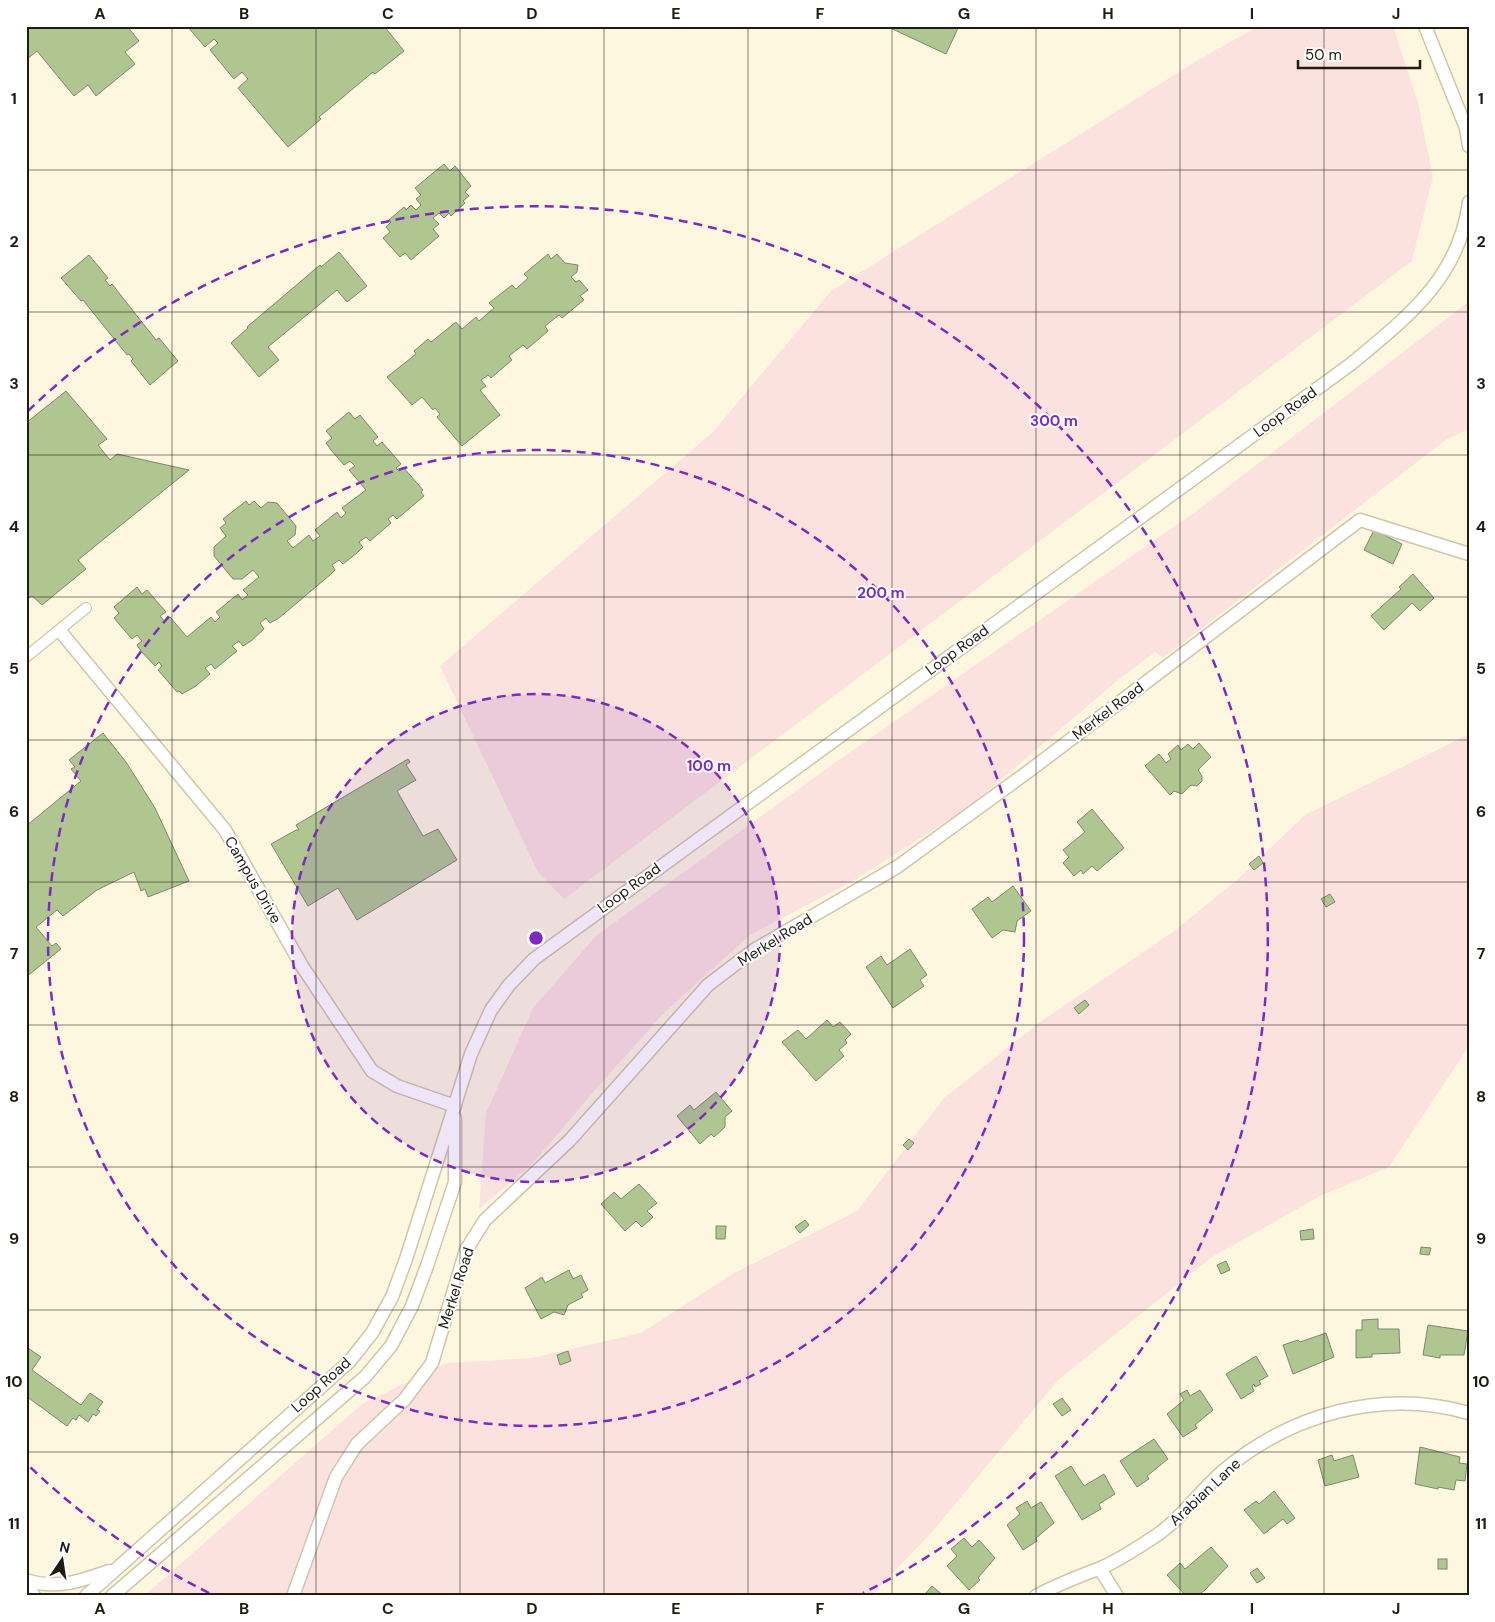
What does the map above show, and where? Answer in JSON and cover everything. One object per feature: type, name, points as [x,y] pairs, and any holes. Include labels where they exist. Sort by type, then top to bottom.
[{"type":"street","points":[[1425,26],[1466,128],[1469,146]]},
{"type":"street","name":"Loop Road","points":[[86,1596],[349,1362],[372,1333],[392,1296],[406,1259],[471,1054],[491,1010],[509,985],[534,959],[1351,364],[1397,326],[1434,288],[1446,272],[1469,202]]},
{"type":"street","name":"Merkel Road","points":[[293,1596],[336,1478],[357,1444],[405,1399],[432,1363],[466,1250],[484,1220],[570,1140],[708,985],[754,950],[897,866],[1029,771],[1360,520],[1469,554]]},
{"type":"street","points":[[26,657],[86,608]]},
{"type":"street","name":"Campus Drive","points":[[60,631],[225,830],[302,966],[372,1071],[397,1086],[455,1106]]},
{"type":"street","name":"Loop Road","points":[[112,1596],[365,1377],[391,1346],[412,1306],[456,1182],[455,1106]]},
{"type":"street","name":"Arabian Lane","points":[[1036,1596],[1063,1582],[1100,1569],[1155,1536],[1222,1472],[1258,1446],[1296,1425],[1345,1409],[1400,1403],[1423,1403],[1469,1413]]},
{"type":"street","points":[[26,1580],[42,1586],[73,1584],[116,1569]]},
{"type":"street","points":[[1100,1569],[1116,1596]]},
{"type":"street","points":[[125,1596],[129,1580]]},
{"type":"street","points":[[26,1591],[32,1596]]},
{"type":"shaded area","points":[[1259,26],[1393,26],[1418,103],[1433,177],[1412,261],[564,899],[538,872],[440,666],[713,432],[831,291],[1198,60]]},
{"type":"shaded area","points":[[1469,299],[1469,429],[1447,439],[1163,658],[1155,652],[1118,680],[969,807],[858,878],[750,935],[662,1015],[531,1165],[479,1209],[486,1113],[533,1008],[597,935],[829,767],[1195,512],[1467,303]]},
{"type":"shaded area","points":[[1469,734],[1469,1046],[1389,1167],[1322,1195],[1212,1257],[1058,1380],[931,1533],[871,1596],[144,1596],[362,1404],[447,1363],[532,1358],[641,1333],[734,1273],[857,1211],[944,1098],[1040,1022],[1173,932],[1237,880],[1305,815]]},
{"type":"building","points":[[26,26],[127,26],[139,41],[125,52],[135,64],[96,96],[88,85],[74,96],[37,51],[26,60]]},
{"type":"building","points":[[187,26],[384,26],[404,51],[375,74],[373,72],[319,117],[321,119],[288,147],[238,88],[248,79],[242,72],[234,79],[210,50],[218,43],[214,39],[205,47]]},
{"type":"building","points":[[886,26],[959,26],[946,54]]},
{"type":"building","points":[[444,164],[450,171],[455,166],[471,186],[465,192],[469,196],[463,201],[465,203],[451,216],[449,213],[444,218],[439,213],[433,218],[439,224],[433,229],[439,236],[411,260],[405,253],[400,257],[383,238],[390,232],[386,227],[391,222],[389,220],[404,207],[406,210],[411,205],[416,210],[421,205],[416,199],[421,195],[415,188]]},
{"type":"building","points":[[339,252],[367,286],[347,302],[337,290],[268,347],[279,360],[259,377],[231,343],[320,265],[321,267]]},
{"type":"building","points":[[548,254],[551,259],[557,254],[565,263],[578,265],[577,272],[571,277],[576,282],[579,280],[588,290],[580,296],[584,300],[562,318],[559,315],[545,326],[548,331],[527,349],[523,345],[509,356],[512,360],[491,378],[488,375],[481,380],[486,386],[480,390],[500,415],[462,446],[437,417],[440,414],[435,408],[433,410],[422,397],[412,405],[387,377],[416,354],[414,351],[428,339],[431,342],[456,322],[462,329],[476,317],[479,321],[494,308],[489,303],[512,285],[516,289],[528,278],[524,274]]},
{"type":"building","points":[[89,255],[108,278],[105,280],[110,286],[112,284],[156,340],[159,338],[178,361],[150,385],[131,361],[133,359],[129,354],[127,355],[83,300],[81,301],[61,278]]},
{"type":"building","points":[[66,391],[107,439],[98,445],[110,460],[117,454],[189,470],[78,560],[86,569],[42,605],[32,596],[26,600],[26,423]]},
{"type":"building","points":[[349,412],[355,419],[360,415],[378,437],[373,441],[377,446],[382,442],[401,464],[396,468],[399,471],[403,467],[423,490],[421,492],[424,496],[397,519],[393,515],[388,519],[391,523],[370,541],[366,537],[359,542],[363,547],[357,553],[343,564],[339,560],[332,565],[335,570],[330,575],[279,618],[270,623],[266,618],[260,623],[264,629],[251,641],[243,646],[239,641],[232,646],[237,651],[215,669],[211,664],[205,668],[210,674],[196,686],[182,694],[179,691],[177,692],[158,670],[162,666],[159,662],[155,666],[141,651],[137,645],[142,641],[137,635],[132,639],[114,618],[119,613],[114,607],[137,587],[142,594],[147,590],[166,612],[160,616],[165,622],[170,617],[187,637],[211,617],[215,622],[220,617],[216,612],[238,594],[242,600],[248,595],[243,590],[259,577],[253,570],[242,579],[233,579],[214,556],[214,547],[226,536],[220,528],[226,523],[223,519],[246,501],[249,505],[254,501],[261,508],[268,502],[277,503],[296,526],[295,535],[287,541],[293,548],[309,535],[313,541],[320,536],[315,530],[337,512],[341,518],[346,513],[342,508],[366,490],[349,470],[355,466],[350,461],[344,465],[326,443],[332,438],[326,431]]},
{"type":"building","points":[[1374,530],[1402,544],[1393,564],[1364,550]]},
{"type":"building","points":[[1413,574],[1434,598],[1420,611],[1412,603],[1384,630],[1371,616],[1401,589],[1399,587]]},
{"type":"building","points":[[103,733],[126,762],[155,808],[189,881],[148,897],[145,889],[141,891],[134,872],[97,890],[63,916],[57,910],[36,927],[52,946],[56,943],[61,949],[26,977],[26,826],[81,781],[71,769],[75,767],[69,760]]},
{"type":"building","points":[[1199,743],[1211,757],[1198,770],[1202,776],[1202,781],[1197,786],[1191,785],[1182,794],[1174,791],[1170,795],[1145,766],[1159,754],[1166,763],[1171,759],[1168,754],[1178,745],[1181,750],[1188,744],[1193,749]]},
{"type":"building","points":[[408,759],[410,762],[406,765],[416,780],[397,791],[423,836],[438,829],[457,860],[357,920],[338,888],[308,906],[271,844],[299,830],[296,825]]},
{"type":"building","points":[[1092,809],[1124,848],[1097,871],[1092,866],[1083,874],[1081,870],[1074,876],[1063,863],[1069,857],[1063,850],[1085,832],[1077,822]]},
{"type":"building","points":[[1259,856],[1263,863],[1254,870],[1249,864]]},
{"type":"building","points":[[1013,886],[1031,911],[1017,921],[1015,932],[1003,930],[992,938],[972,909],[988,897],[992,902]]},
{"type":"building","points":[[1330,894],[1335,902],[1326,907],[1321,899]]},
{"type":"building","points":[[910,949],[927,975],[920,980],[924,986],[893,1008],[866,967],[881,956],[887,965]]},
{"type":"building","points":[[1085,1000],[1089,1005],[1079,1014],[1074,1008]]},
{"type":"building","points":[[827,1020],[833,1027],[840,1022],[851,1034],[845,1040],[847,1043],[839,1050],[844,1056],[816,1081],[782,1042],[798,1030],[806,1039]]},
{"type":"building","points":[[716,1092],[732,1111],[725,1117],[725,1127],[714,1137],[711,1134],[700,1144],[677,1116],[690,1105],[694,1110]]},
{"type":"building","points":[[909,1139],[914,1143],[908,1150],[903,1145]]},
{"type":"building","points":[[639,1184],[657,1203],[647,1211],[653,1217],[642,1227],[636,1221],[625,1231],[601,1204],[614,1192],[621,1199]]},
{"type":"building","points":[[805,1220],[809,1225],[800,1233],[795,1227]]},
{"type":"building","points":[[716,1226],[726,1226],[725,1239],[716,1239]]},
{"type":"building","points":[[1313,1229],[1314,1239],[1301,1240],[1300,1231]]},
{"type":"building","points":[[1421,1247],[1431,1248],[1429,1255],[1420,1254]]},
{"type":"building","points":[[1226,1261],[1230,1270],[1221,1274],[1217,1265]]},
{"type":"building","points":[[569,1270],[573,1279],[581,1275],[588,1290],[581,1294],[583,1297],[568,1305],[564,1315],[554,1312],[541,1319],[525,1288],[542,1277],[545,1283]]},
{"type":"building","points":[[1378,1319],[1378,1329],[1399,1329],[1400,1353],[1372,1354],[1372,1357],[1356,1358],[1356,1330],[1362,1330],[1362,1320]]},
{"type":"building","points":[[1428,1325],[1468,1331],[1464,1355],[1440,1355],[1440,1358],[1423,1355]]},
{"type":"building","points":[[1326,1333],[1334,1357],[1293,1374],[1283,1345],[1298,1340],[1300,1342]]},
{"type":"building","points":[[28,1348],[41,1357],[32,1370],[81,1405],[90,1393],[103,1402],[97,1410],[100,1411],[96,1416],[93,1414],[88,1422],[79,1415],[76,1420],[73,1418],[67,1426],[26,1396],[26,1351]]},
{"type":"building","points":[[568,1351],[571,1361],[560,1365],[557,1355]]},
{"type":"building","points":[[1256,1356],[1268,1376],[1259,1381],[1261,1384],[1255,1387],[1254,1384],[1252,1386],[1254,1391],[1241,1399],[1226,1374]]},
{"type":"building","points":[[1187,1390],[1190,1396],[1200,1390],[1213,1410],[1195,1425],[1197,1428],[1183,1437],[1167,1414],[1184,1400],[1180,1394]]},
{"type":"building","points":[[1062,1398],[1071,1410],[1062,1416],[1053,1404]]},
{"type":"building","points":[[1154,1439],[1168,1459],[1147,1476],[1149,1479],[1137,1487],[1120,1461]]},
{"type":"building","points":[[1420,1447],[1460,1457],[1459,1463],[1467,1464],[1465,1481],[1456,1480],[1454,1490],[1415,1484]]},
{"type":"building","points":[[1332,1455],[1334,1461],[1353,1455],[1359,1477],[1325,1486],[1318,1460]]},
{"type":"building","points":[[1071,1466],[1084,1486],[1104,1474],[1115,1494],[1099,1504],[1101,1509],[1082,1520],[1055,1476]]},
{"type":"building","points":[[1274,1491],[1295,1518],[1287,1524],[1283,1519],[1264,1534],[1244,1510],[1256,1501],[1259,1504]]},
{"type":"building","points":[[1027,1501],[1031,1508],[1041,1502],[1054,1523],[1036,1538],[1037,1541],[1023,1550],[1007,1525],[1020,1514],[1016,1508]]},
{"type":"building","points":[[964,1538],[972,1547],[979,1540],[995,1558],[978,1578],[980,1580],[969,1590],[947,1566],[957,1556],[951,1549]]},
{"type":"building","points":[[1211,1547],[1228,1566],[1197,1596],[1186,1596],[1167,1575],[1180,1563],[1185,1569]]},
{"type":"building","points":[[1438,1559],[1447,1559],[1447,1569],[1438,1569]]},
{"type":"building","points":[[1257,1568],[1265,1578],[1257,1583],[1250,1573]]},
{"type":"building","points":[[932,1586],[944,1596],[927,1596],[925,1594]]}]
